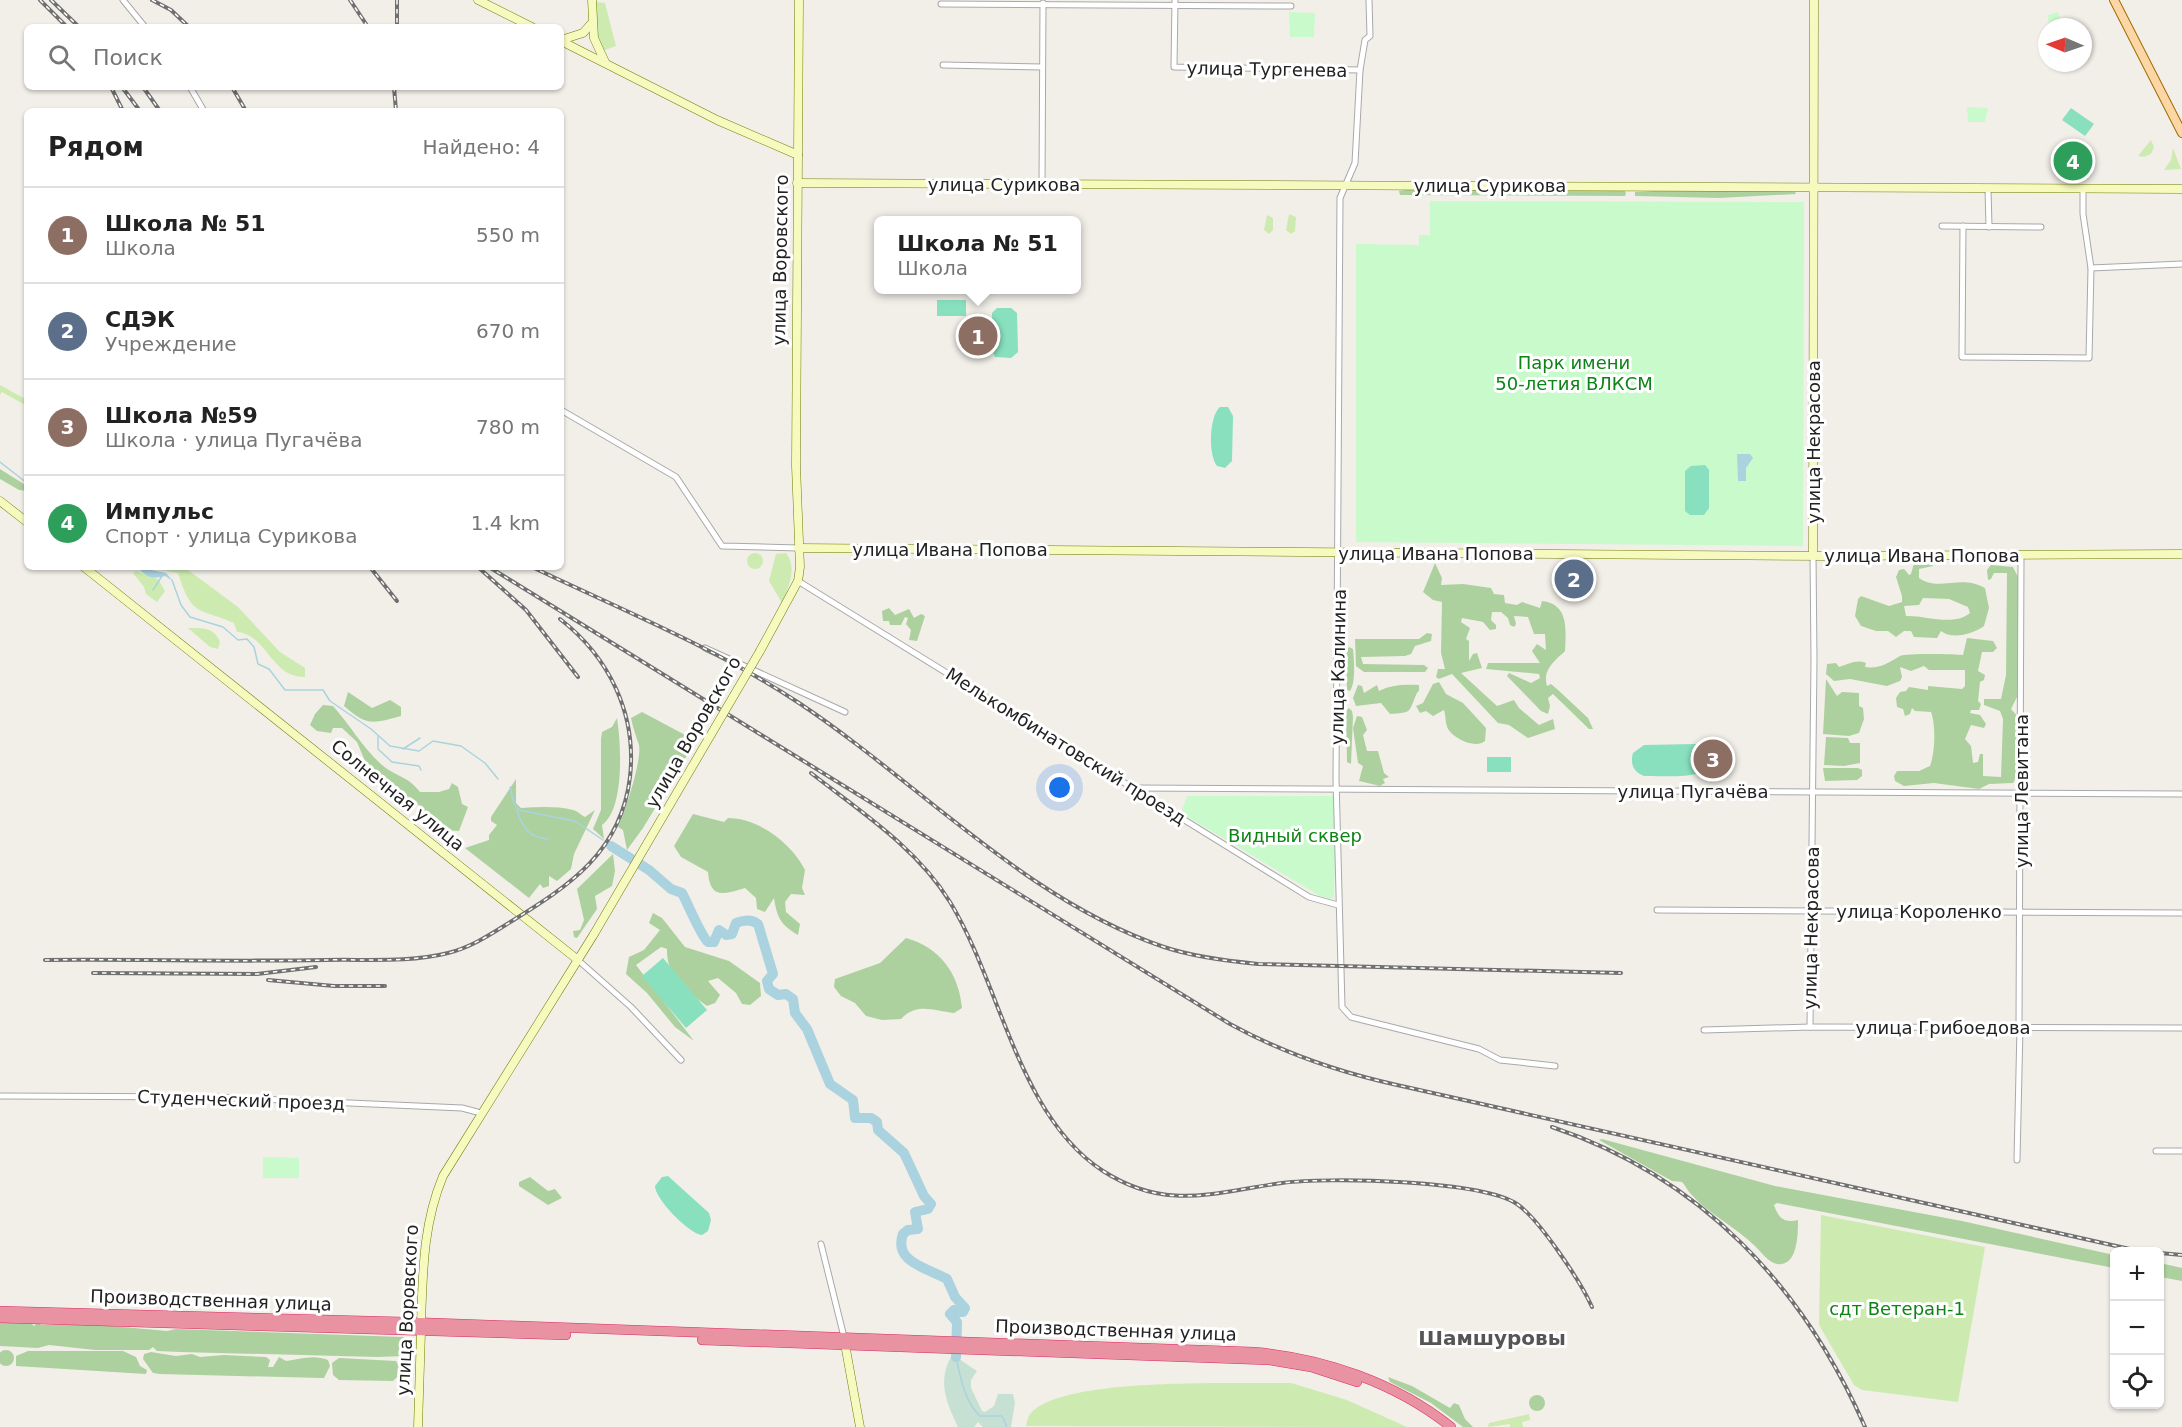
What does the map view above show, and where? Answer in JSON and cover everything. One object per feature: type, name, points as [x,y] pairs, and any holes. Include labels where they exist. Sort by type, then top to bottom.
[{"type":"highway","name":"Производственная улица","points":[[0,1311],[950,1344],[1269,1360],[1311,1367],[1385,1394],[1441,1427]]},
{"type":"highway","name":"Производственная улица","points":[[0,1318],[421,1327]]},
{"type":"highway","name":"Производственная улица","points":[[965,1345],[1242,1351],[1311,1360],[1384,1387],[1451,1427]]},
{"type":"main road","points":[[478,0],[526,24]]},
{"type":"main road","points":[[592,0],[591,24],[597,48],[606,63]]},
{"type":"main road","name":"улица Воровского","points":[[418,1427],[424,1256],[429,1216],[443,1176],[578,960],[760,651],[798,581],[796,466],[799,0]]},
{"type":"main road","name":"улица Некрасова","points":[[1813,555],[1814,0]]},
{"type":"main road","points":[[2114,0],[2182,133]]},
{"type":"main road","points":[[564,39],[583,33],[591,24]]},
{"type":"main road","points":[[564,42],[717,120],[798,155]]},
{"type":"main road","name":"улица Сурикова","points":[[797,183],[2182,189]]},
{"type":"main road","points":[[0,501],[24,520]]},
{"type":"main road","name":"улица Ивана Попова","points":[[798,548],[1813,555],[2182,554]]},
{"type":"main road","name":"Солнечная улица","points":[[88,570],[578,960]]},
{"type":"main road","points":[[844,1341],[860,1427]]},
{"type":"street","points":[[123,0],[143,24]]},
{"type":"street","name":"улица Калинина","points":[[1369,0],[1370,36],[1365,39],[1360,70],[1355,163],[1340,198],[1337,789],[1342,1007],[1348,1016],[1479,1049],[1500,1060],[1555,1066]]},
{"type":"street","points":[[941,4],[1175,2],[1292,6]]},
{"type":"street","name":"улица Тургенева","points":[[1175,2],[1174,66],[1360,70]]},
{"type":"street","points":[[1042,184],[1043,3]]},
{"type":"street","points":[[943,65],[1042,67]]},
{"type":"street","points":[[192,90],[202,108]]},
{"type":"street","points":[[1988,188],[1989,227]]},
{"type":"street","points":[[1963,226],[1962,357],[2089,358],[2091,268],[2083,214],[2083,188]]},
{"type":"street","points":[[1942,226],[2041,227]]},
{"type":"street","points":[[2091,268],[2182,264]]},
{"type":"street","points":[[564,412],[676,477],[722,546],[798,548]]},
{"type":"street","name":"улица Некрасова","points":[[1810,1027],[1813,555]]},
{"type":"street","name":"улица Левитана","points":[[2017,1160],[2021,555]]},
{"type":"street","name":"Мелькомбинатовский проезд","points":[[798,581],[1309,897],[1338,905]]},
{"type":"street","points":[[705,648],[845,712]]},
{"type":"street","name":"улица Пугачёва","points":[[1133,788],[2182,794]]},
{"type":"street","name":"улица Короленко","points":[[1657,910],[2182,913]]},
{"type":"street","name":"Солнечная улица","points":[[578,960],[631,1007],[681,1060]]},
{"type":"street","name":"улица Грибоедова","points":[[1704,1030],[1810,1027],[2182,1028]]},
{"type":"street","name":"Студенческий проезд","points":[[0,1096],[225,1097],[462,1108],[481,1113]]},
{"type":"street","points":[[2156,1151],[2182,1151]]},
{"type":"street","points":[[821,1244],[844,1341]]},
{"type":"green space","points":[[595,2],[605,3],[616,46],[602,51],[597,34]]},
{"type":"green space","points":[[1289,12],[1315,13],[1314,37],[1290,37]]},
{"type":"green space","points":[[2058,12],[2060,18],[2048,18],[2048,15]]},
{"type":"green space","points":[[1967,107],[1988,108],[1985,122],[1968,122]]},
{"type":"green space","points":[[2071,108],[2094,124],[2085,136],[2062,120]]},
{"type":"green space","points":[[2151,140],[2154,147],[2151,154],[2144,157],[2138,156]]},
{"type":"green space","points":[[2173,148],[2181,169],[2164,170],[2171,160]]},
{"type":"green space","points":[[1713,188],[1795,192],[1796,194],[1719,198],[1635,196],[1635,192]]},
{"type":"green space","points":[[1412,189],[1624,190],[1626,193],[1625,196],[1400,195],[1399,191]]},
{"type":"green space","name":"Парк имени 50-летия ВЛКСМ","points":[[1430,201],[1804,202],[1803,546],[1356,542],[1356,244],[1419,245],[1419,235],[1430,235]]},
{"type":"green space","points":[[1289,214],[1296,217],[1295,231],[1291,234],[1286,230]]},
{"type":"green space","points":[[1267,215],[1273,218],[1273,230],[1269,234],[1264,230]]},
{"type":"green space","points":[[937,300],[966,300],[966,316],[937,316]]},
{"type":"green space","points":[[997,308],[1011,308],[1017,313],[1018,352],[1011,358],[995,357],[993,352],[992,313]]},
{"type":"green space","points":[[0,385],[24,398],[24,404],[2,392],[0,395]]},
{"type":"green space","points":[[1220,407],[1228,407],[1233,416],[1232,461],[1225,468],[1217,466],[1211,445],[1214,418]]},
{"type":"green space","points":[[1705,465],[1709,470],[1709,508],[1704,515],[1690,515],[1685,511],[1685,471],[1691,466]]},
{"type":"green space","points":[[0,469],[24,484],[24,491],[19,490],[0,479]]},
{"type":"green space","points":[[752,553],[758,553],[763,561],[761,567],[752,569],[747,564],[747,558]]},
{"type":"green space","points":[[786,553],[790,559],[792,571],[782,603],[769,581],[776,554]]},
{"type":"green space","points":[[1435,563],[1442,578],[1441,585],[1463,584],[1491,588],[1494,594],[1504,595],[1505,603],[1517,605],[1522,602],[1540,608],[1542,601],[1557,607],[1564,619],[1565,651],[1548,670],[1547,686],[1551,684],[1557,689],[1588,718],[1593,729],[1589,729],[1553,694],[1548,698],[1550,706],[1548,714],[1541,711],[1507,676],[1509,673],[1531,683],[1540,678],[1539,674],[1486,669],[1488,663],[1540,663],[1532,651],[1537,644],[1546,650],[1545,634],[1534,634],[1528,617],[1514,616],[1516,624],[1514,627],[1501,612],[1492,612],[1491,620],[1496,625],[1496,629],[1490,630],[1483,622],[1462,618],[1461,622],[1470,628],[1466,639],[1469,641],[1469,661],[1473,654],[1477,653],[1482,668],[1461,673],[1497,706],[1514,700],[1519,708],[1539,725],[1553,719],[1555,729],[1528,738],[1509,725],[1498,723],[1452,674],[1439,679],[1436,677],[1438,669],[1445,669],[1441,653],[1442,602],[1433,600],[1423,592]]},
{"type":"green space","points":[[1914,563],[1931,563],[1933,566],[1919,569],[1919,578],[1926,582],[1934,584],[1967,582],[1985,588],[1989,608],[1984,626],[1963,635],[1951,635],[1941,631],[1937,638],[1914,637],[1911,631],[1904,631],[1896,637],[1888,631],[1876,631],[1861,626],[1855,616],[1858,599],[1861,596],[1889,606],[1902,602],[1896,577],[1899,570],[1904,569],[1909,575]],"holes":[[[1923,598],[1949,599],[1968,607],[1970,613],[1947,620],[1906,616],[1904,606],[1919,605]]]},
{"type":"green space","points":[[1991,565],[2013,567],[2020,581],[2019,693],[2011,709],[2020,719],[2016,724],[2019,726],[2018,775],[2013,783],[1989,784],[1979,789],[1934,783],[1904,786],[1895,781],[1894,776],[1897,771],[1919,771],[1930,766],[1934,747],[1934,724],[1931,712],[1915,711],[1912,708],[1910,714],[1905,716],[1903,709],[1897,707],[1896,698],[1900,692],[1906,691],[1909,687],[1928,690],[1928,686],[1962,689],[1965,686],[1965,670],[1929,670],[1924,666],[1911,671],[1900,667],[1902,677],[1900,681],[1887,686],[1850,679],[1834,681],[1826,674],[1827,664],[1836,663],[1839,667],[1859,662],[1866,663],[1865,667],[1875,667],[1904,655],[1963,655],[1967,638],[1993,641],[1997,648],[1993,652],[1982,652],[1978,671],[1985,675],[1984,680],[1980,682],[1978,701],[1981,704],[1979,710],[1971,710],[1970,713],[1980,715],[1986,724],[1984,728],[1971,725],[1965,739],[1971,746],[1973,763],[1978,762],[1980,754],[1983,754],[1983,776],[2001,777],[2003,719],[2000,711],[1984,705],[1984,699],[2001,699],[2006,675],[2007,573],[1994,573],[1988,580],[1987,570]]},
{"type":"green space","points":[[163,570],[188,570],[238,607],[280,652],[305,668],[305,677],[284,671],[255,640],[237,632],[234,623],[204,612],[192,604],[178,573]]},
{"type":"green space","points":[[136,571],[158,579],[165,591],[157,602],[146,594],[144,587],[133,573]]},
{"type":"green space","points":[[889,608],[895,615],[909,609],[914,618],[921,614],[925,616],[917,641],[909,640],[911,630],[906,624],[908,618],[905,617],[901,625],[890,625],[889,621],[883,621],[882,611]]},
{"type":"green space","points":[[188,628],[203,628],[215,633],[220,642],[218,649],[210,647]]},
{"type":"green space","points":[[1427,633],[1432,634],[1431,641],[1415,646],[1411,654],[1361,657],[1363,664],[1424,665],[1428,668],[1425,672],[1364,672],[1356,666],[1355,639],[1419,639]]},
{"type":"green space","points":[[1349,647],[1353,649],[1354,665],[1350,691],[1347,690],[1346,650]]},
{"type":"green space","points":[[1826,679],[1837,696],[1842,692],[1859,693],[1859,706],[1863,708],[1864,719],[1859,733],[1849,736],[1823,734]]},
{"type":"green space","points":[[1439,682],[1446,694],[1463,703],[1486,728],[1485,741],[1476,744],[1465,742],[1451,733],[1446,724],[1444,710],[1433,716],[1426,711],[1420,713],[1416,706],[1423,703],[1433,684]]},
{"type":"green space","points":[[1358,685],[1362,686],[1364,693],[1377,685],[1379,691],[1393,686],[1408,685],[1419,685],[1419,690],[1408,711],[1390,714],[1381,703],[1356,706],[1353,698]]},
{"type":"green space","points":[[348,692],[372,708],[390,700],[401,707],[401,716],[376,722],[364,720],[344,706]]},
{"type":"green space","points":[[323,705],[333,706],[382,765],[406,779],[420,792],[439,792],[449,789],[452,783],[458,787],[462,804],[468,807],[459,831],[443,830],[427,817],[417,803],[400,797],[367,766],[357,742],[342,728],[333,728],[331,733],[317,731],[310,725],[315,714]]},
{"type":"green space","points":[[1349,708],[1353,717],[1351,764],[1347,762],[1346,711]]},
{"type":"green space","points":[[642,712],[689,737],[694,744],[627,850],[623,830],[618,827],[638,762],[639,745],[631,718]]},
{"type":"green space","points":[[1357,716],[1362,717],[1367,730],[1363,735],[1367,751],[1378,751],[1384,773],[1389,777],[1383,779],[1385,783],[1380,786],[1359,781],[1363,766],[1358,763],[1353,728]]},
{"type":"green space","points":[[617,718],[620,775],[615,805],[602,825],[604,839],[593,829],[601,810],[601,739],[602,732],[612,727]]},
{"type":"green space","points":[[1826,737],[1848,738],[1850,743],[1860,743],[1860,763],[1844,766],[1824,765]]},
{"type":"green space","points":[[1696,744],[1707,749],[1711,760],[1708,768],[1700,773],[1644,776],[1633,767],[1633,753],[1644,745]]},
{"type":"green space","points":[[1487,757],[1511,757],[1511,772],[1487,772]]},
{"type":"green space","points":[[1823,768],[1858,768],[1862,770],[1862,776],[1857,780],[1825,781]]},
{"type":"green space","points":[[516,779],[516,803],[521,808],[567,809],[576,811],[585,817],[595,810],[574,854],[571,869],[557,881],[549,876],[549,886],[543,888],[540,884],[529,898],[465,848],[489,840],[489,835],[497,825],[491,821],[491,817]]},
{"type":"green space","name":"Видный сквер","points":[[1187,796],[1336,796],[1334,897],[1330,899],[1320,896],[1181,813]]},
{"type":"green space","points":[[693,814],[724,822],[728,818],[751,822],[773,834],[792,851],[805,870],[802,888],[805,895],[791,894],[785,902],[786,912],[800,924],[798,935],[781,920],[774,898],[765,912],[757,909],[756,898],[745,888],[725,893],[715,891],[709,881],[708,872],[681,857],[674,846]]},
{"type":"green space","points":[[613,854],[615,871],[612,886],[595,896],[597,909],[577,938],[574,937],[573,931],[580,930],[584,920],[577,889]]},
{"type":"green space","points":[[653,913],[662,918],[685,947],[729,961],[760,983],[761,996],[750,1005],[742,1004],[736,993],[718,978],[708,981],[720,995],[715,1003],[707,1006],[679,982],[670,968],[667,949],[661,947],[636,965],[694,1041],[675,1027],[647,993],[626,974],[629,957],[644,950],[660,930],[649,923]]},
{"type":"green space","points":[[906,938],[929,948],[946,964],[957,984],[962,1008],[954,1013],[920,1009],[901,1019],[882,1020],[866,1016],[855,1003],[841,996],[834,987],[835,979],[880,963]]},
{"type":"green space","points":[[663,958],[707,1010],[686,1028],[642,976]]},
{"type":"green space","points":[[1599,1140],[1775,1186],[1962,1221],[2110,1254],[2110,1267],[1777,1203],[1774,1205],[1783,1219],[1798,1220],[1797,1241],[1793,1255],[1784,1264],[1777,1264],[1697,1201],[1682,1182],[1672,1181]]},
{"type":"green space","points":[[263,1157],[299,1158],[299,1178],[263,1178]]},
{"type":"green space","points":[[668,1176],[709,1213],[711,1220],[708,1231],[702,1235],[681,1222],[666,1207],[656,1192],[655,1186],[662,1177]]},
{"type":"green space","points":[[530,1177],[548,1191],[555,1189],[562,1198],[548,1205],[519,1186],[519,1182]]},
{"type":"green space","name":"сдт Ветеран-1","points":[[1821,1215],[1985,1247],[1958,1402],[1862,1390],[1854,1385],[1819,1325]]},
{"type":"green space","points":[[2164,1264],[2182,1268],[2182,1281],[2164,1278]]},
{"type":"green space","points":[[0,1321],[31,1323],[34,1326],[38,1322],[41,1325],[90,1324],[167,1331],[176,1329],[404,1337],[409,1347],[405,1356],[378,1357],[157,1351],[153,1347],[149,1350],[95,1350],[49,1345],[38,1348],[0,1346]]},
{"type":"green space","points":[[3,1351],[9,1351],[13,1355],[13,1361],[9,1365],[3,1365],[-1,1361],[-1,1355]]},
{"type":"green space","points":[[28,1351],[123,1351],[136,1357],[140,1366],[147,1370],[146,1374],[16,1366],[16,1356]]},
{"type":"green space","points":[[151,1352],[176,1356],[192,1354],[200,1357],[224,1355],[266,1357],[270,1360],[268,1367],[273,1367],[279,1357],[286,1361],[317,1357],[328,1360],[330,1366],[324,1378],[160,1374],[153,1373],[143,1359],[144,1354]]},
{"type":"green space","points":[[951,1357],[956,1357],[977,1371],[971,1380],[971,1388],[982,1411],[985,1412],[994,1406],[998,1394],[1013,1394],[1015,1403],[1011,1427],[983,1427],[978,1422],[974,1427],[958,1427],[947,1401],[944,1384]]},
{"type":"green space","points":[[339,1358],[396,1361],[400,1368],[398,1376],[393,1381],[339,1380],[333,1375],[332,1363]]},
{"type":"green space","points":[[1388,1377],[1412,1386],[1450,1408],[1454,1403],[1459,1405],[1465,1419],[1473,1427],[1463,1427],[1431,1403],[1390,1382]]},
{"type":"green space","points":[[1291,1383],[1347,1400],[1407,1427],[1026,1426],[1031,1413],[1049,1401],[1078,1393],[1154,1384]]},
{"type":"green space","points":[[1537,1395],[1543,1397],[1545,1403],[1543,1409],[1537,1411],[1531,1409],[1529,1403],[1531,1397]]},
{"type":"green space","points":[[1529,1414],[1530,1420],[1522,1422],[1523,1427],[1510,1427],[1510,1424],[1488,1427],[1489,1423]]},
{"type":"water","points":[[1737,454],[1750,454],[1753,458],[1746,468],[1746,481],[1738,481]]},
{"type":"water","points":[[140,570],[166,573],[173,581],[165,576],[156,578]]},
{"type":"waterway","points":[[0,462],[24,481]]},
{"type":"waterway","points":[[153,590],[162,576]]},
{"type":"waterway","points":[[172,580],[181,605],[190,617],[223,627],[238,640],[247,639],[254,647],[258,664],[269,669],[285,690],[323,690],[330,701],[371,729],[390,746],[419,751],[433,741],[461,746],[485,763],[498,779]]},
{"type":"waterway","points":[[378,737],[378,749],[392,762],[419,766],[421,770]]},
{"type":"waterway","points":[[403,749],[420,738]]},
{"type":"waterway","points":[[510,787],[514,804],[519,810],[575,821],[603,840]]},
{"type":"waterway","points":[[517,810],[521,822],[531,834],[548,839]]},
{"type":"waterway","points":[[611,846],[649,870],[671,889],[682,893],[698,927],[708,942],[714,942],[719,930],[726,935],[732,934],[736,923],[753,921],[758,924],[773,974],[767,981],[769,989],[778,995],[786,994],[793,999],[795,1013],[807,1029],[830,1084],[853,1100],[855,1118],[871,1118],[877,1122],[878,1130],[904,1153],[924,1196],[931,1204],[928,1209],[915,1212],[918,1229],[908,1230],[903,1234],[901,1244],[907,1258],[947,1279],[955,1297],[965,1308],[963,1312],[954,1310],[950,1314],[957,1322],[956,1357]]},
{"type":"waterway","points":[[956,1357],[964,1389],[975,1411],[980,1416],[1002,1416],[1007,1427]]},
{"type":"railway","points":[[40,0],[64,24]]},
{"type":"railway","points":[[51,0],[76,24]]},
{"type":"railway","points":[[152,0],[171,10],[186,24]]},
{"type":"railway","points":[[350,0],[366,24]]},
{"type":"railway","points":[[397,0],[397,24]]},
{"type":"railway","points":[[112,90],[122,108]]},
{"type":"railway","points":[[124,90],[138,108]]},
{"type":"railway","points":[[145,90],[158,108]]},
{"type":"railway","points":[[234,90],[244,108]]},
{"type":"railway","points":[[394,90],[396,108]]},
{"type":"railway","points":[[372,570],[397,601]]},
{"type":"railway","points":[[481,570],[526,610],[578,677]]},
{"type":"railway","points":[[494,570],[1230,1024],[1291,1053],[1332,1068],[1397,1085],[2121,1247]]},
{"type":"railway","points":[[538,570],[668,630],[767,683],[843,734],[975,837],[1066,901],[1114,927],[1164,947],[1199,956],[1258,964],[1621,973]]},
{"type":"railway","points":[[45,960],[291,961],[418,958],[448,953],[465,947],[533,908],[572,879],[604,846],[616,826],[625,803],[630,777],[629,731],[616,689],[606,669],[593,651],[560,619]]},
{"type":"railway","points":[[811,773],[887,832],[937,883],[968,935],[1014,1047],[1031,1084],[1050,1117],[1074,1147],[1103,1171],[1126,1184],[1170,1195],[1191,1196],[1282,1183],[1333,1180],[1439,1185],[1498,1196],[1517,1204],[1536,1223],[1569,1267],[1592,1307]]},
{"type":"railway","points":[[93,973],[257,974],[316,967]]},
{"type":"railway","points":[[268,980],[334,986],[385,986]]},
{"type":"railway","points":[[1552,1127],[1606,1148],[1655,1175],[1700,1207],[1741,1243],[1778,1283],[1811,1328],[1840,1376],[1865,1427]]},
{"type":"railway","points":[[2164,1253],[2182,1255]]},
{"type":"place","name":"Импульс","points":[[2073,161]]},
{"type":"place","name":"Школа № 51","points":[[978,336]]},
{"type":"place","name":"СДЭК","points":[[1574,579]]},
{"type":"place","name":"Школа №59","points":[[1713,759]]},
{"type":"district","name":"Шамшуровы","points":[[1492,1338]]}]
